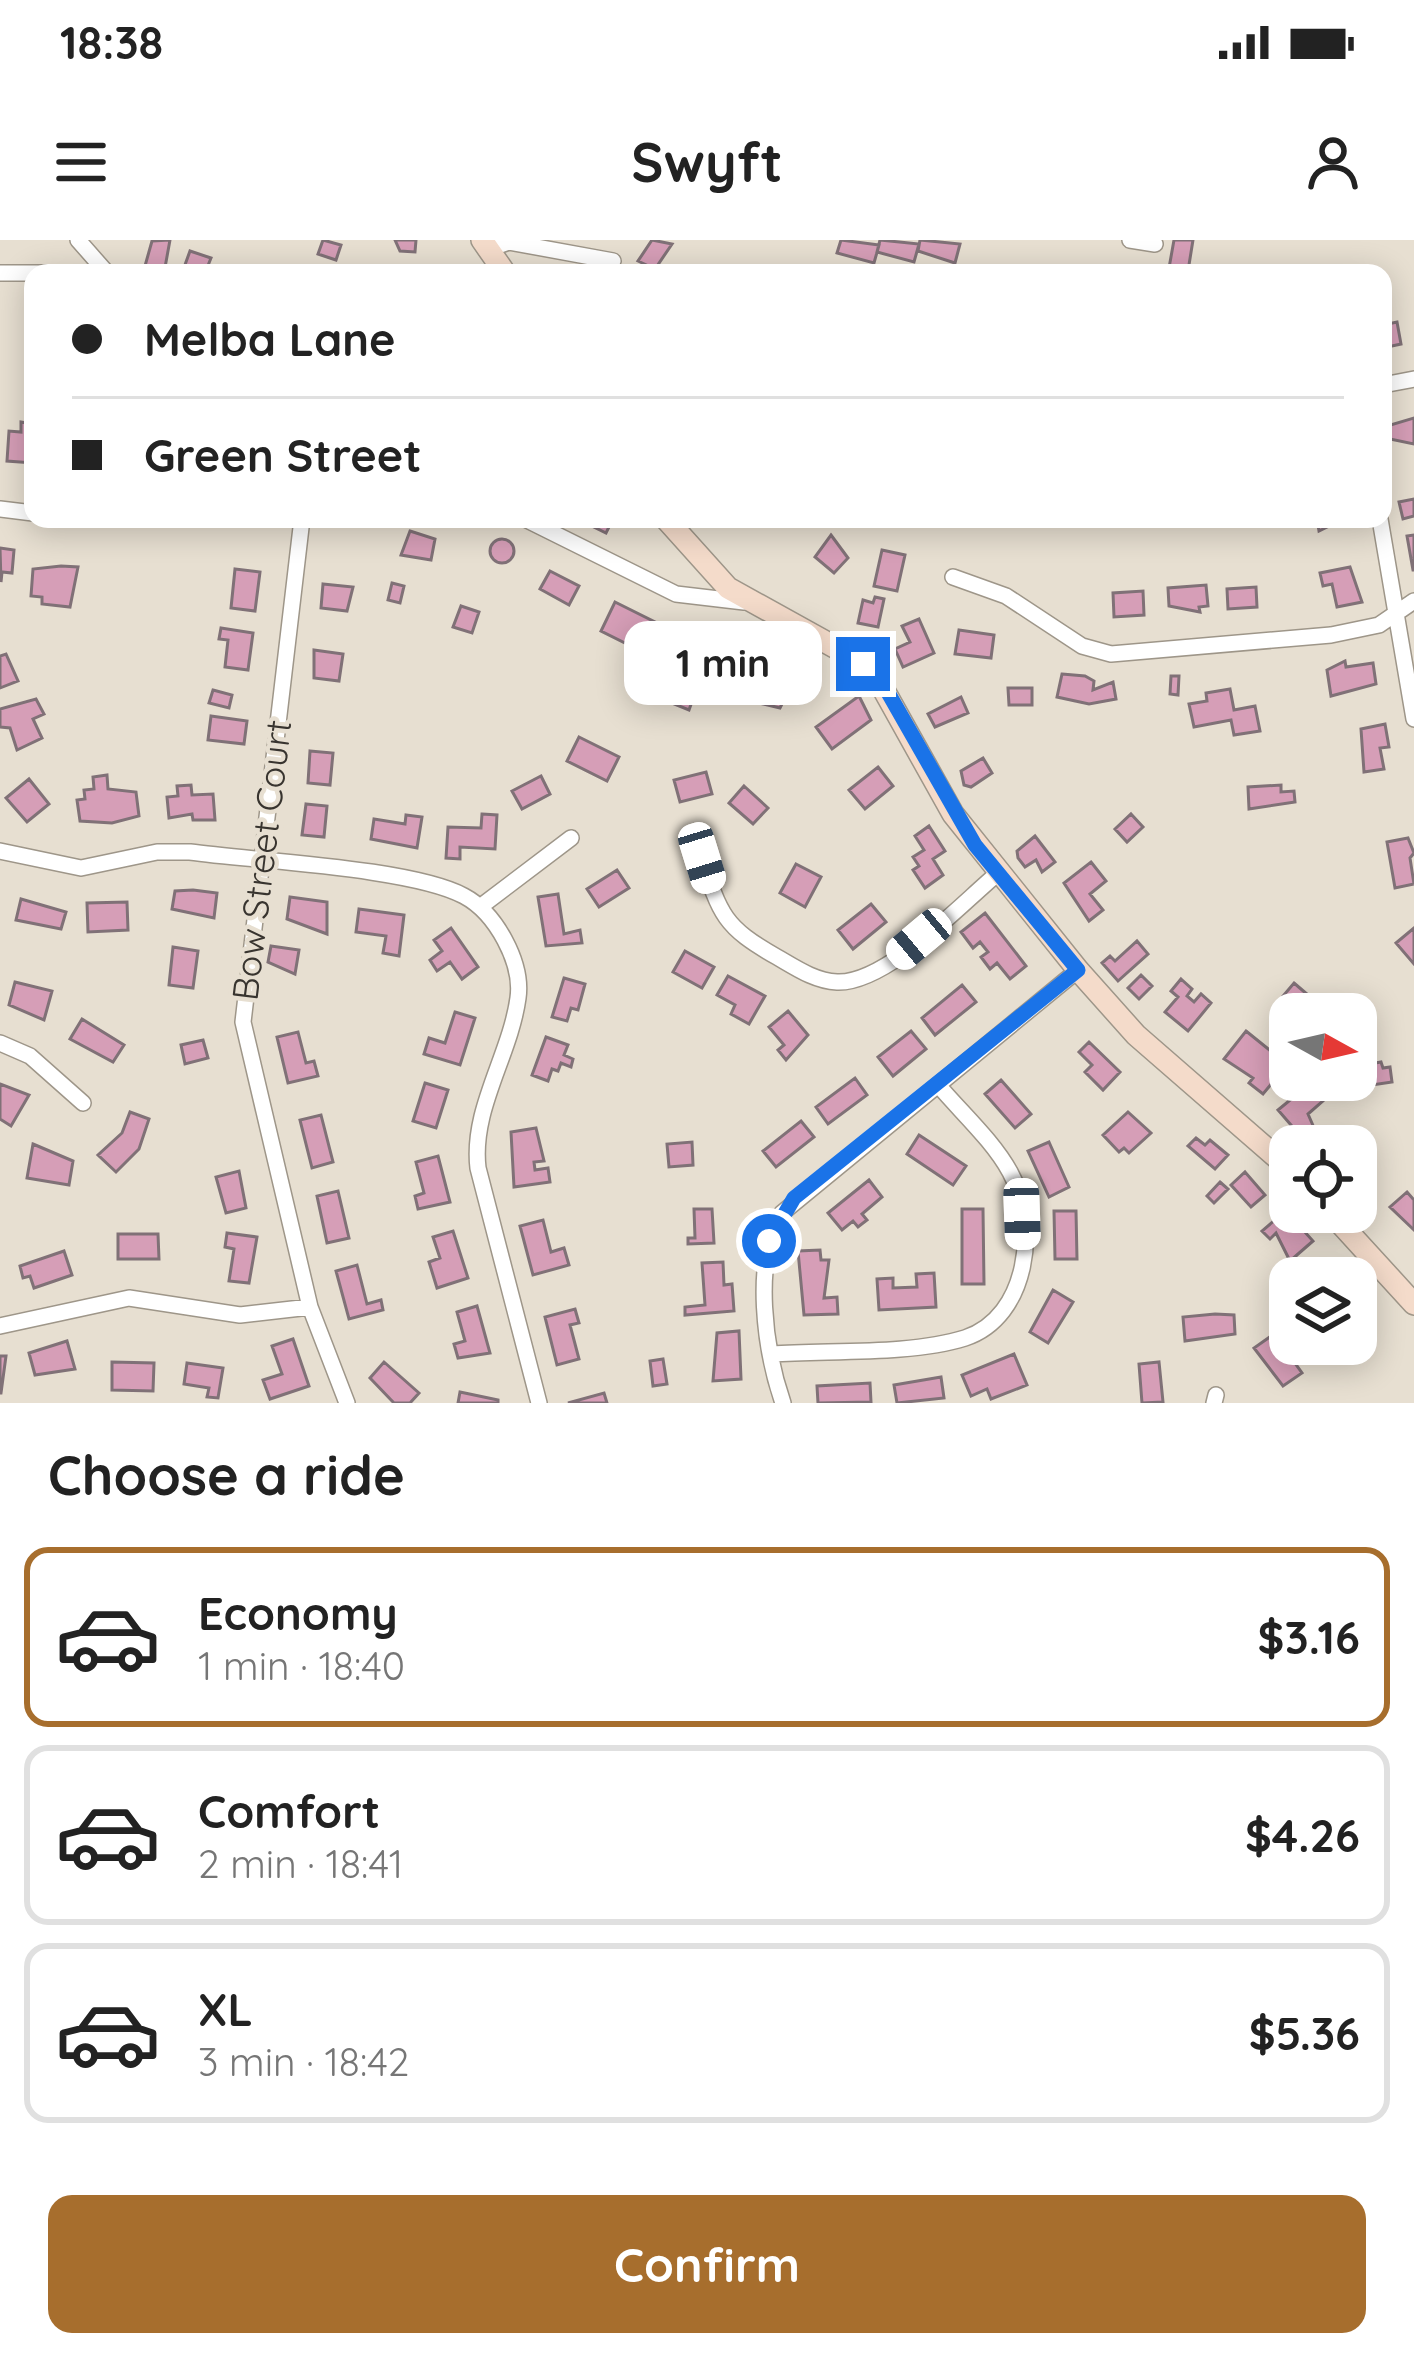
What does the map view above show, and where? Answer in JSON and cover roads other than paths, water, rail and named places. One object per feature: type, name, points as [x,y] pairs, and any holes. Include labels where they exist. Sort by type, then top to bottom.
[{"type":"street","points":[[78,240],[98,264]]},
{"type":"street","points":[[1130,240],[1155,244]]},
{"type":"street","points":[[485,244],[509,242],[613,261]]},
{"type":"street","name":"Bow Street Court","points":[[301,528],[243,1029],[310,1307],[346,1403]]},
{"type":"street","points":[[543,528],[676,594],[747,602]]},
{"type":"street","points":[[674,528],[707,569],[747,602],[849,655],[876,676],[946,802],[998,874],[1136,1035],[1269,1151]]},
{"type":"street","points":[[1381,528],[1414,719]]},
{"type":"street","points":[[952,577],[1006,596],[1082,646],[1104,653],[1295,641],[1379,626],[1414,601]]},
{"type":"street","points":[[480,907],[571,838]]},
{"type":"street","points":[[0,851],[81,868],[169,851],[260,861],[427,884],[480,907],[513,959],[519,991],[479,1128],[478,1168],[539,1403]]},
{"type":"street","points":[[702,858],[720,913],[735,933],[813,977],[842,982],[880,971],[998,874]]},
{"type":"street","points":[[783,1403],[772,1354],[766,1261],[776,1222],[794,1198],[939,1087],[1078,970]]},
{"type":"street","points":[[0,1043],[31,1056],[83,1103]]},
{"type":"street","points":[[772,1354],[958,1340],[996,1320],[1013,1297],[1023,1256],[1016,1183],[939,1087]]},
{"type":"street","points":[[1349,1233],[1414,1304]]},
{"type":"street","points":[[0,1326],[130,1298],[240,1316],[310,1307]]}]
